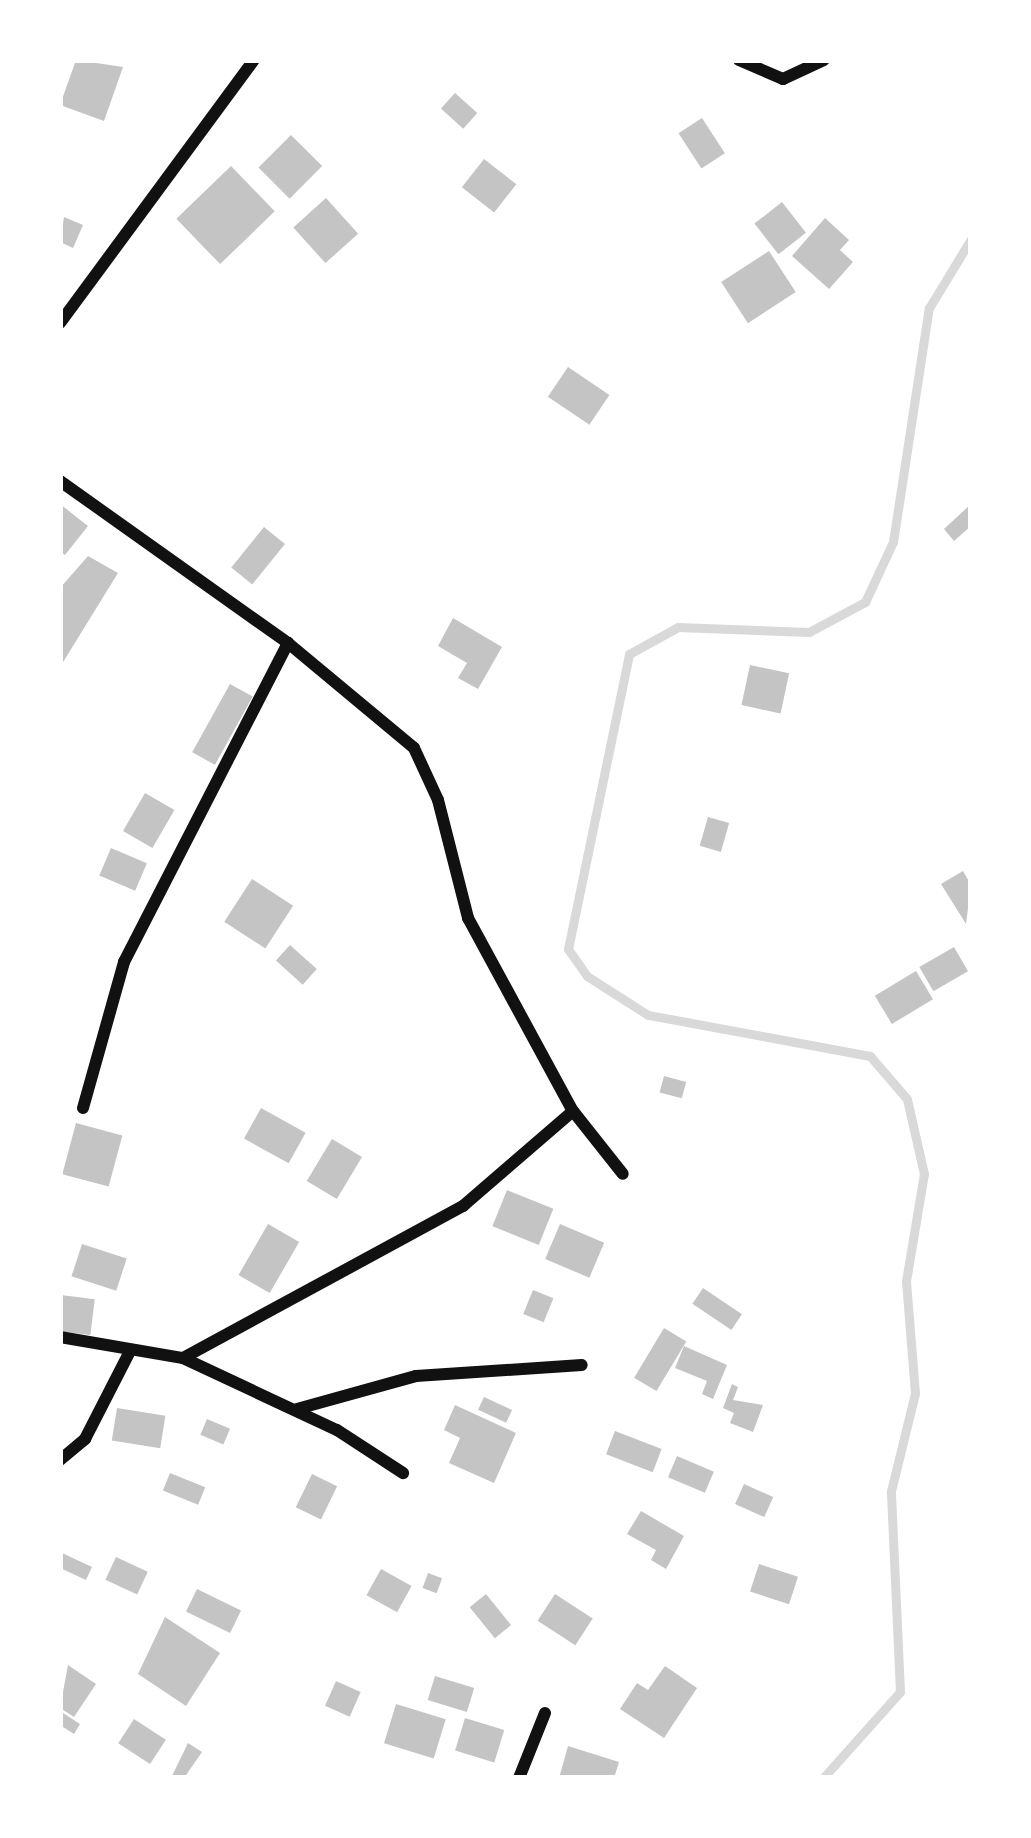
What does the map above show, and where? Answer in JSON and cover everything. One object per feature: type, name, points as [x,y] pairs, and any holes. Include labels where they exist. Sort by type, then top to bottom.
[{"type":"street","points":[[60,323],[254,60]]},
{"type":"street","points":[[740,60],[783,79],[824,60]]},
{"type":"street","points":[[60,481],[288,643],[414,748],[438,800],[468,918],[573,1111],[622,1174]]},
{"type":"street","points":[[83,1108],[124,962],[288,643]]},
{"type":"street","points":[[183,1358],[463,1206],[573,1111]]},
{"type":"street","points":[[60,1337],[129,1353],[183,1358],[297,1409],[404,1473]]},
{"type":"street","points":[[60,1460],[85,1439],[129,1353]]},
{"type":"street","points":[[297,1409],[416,1376],[582,1365]]},
{"type":"street","points":[[519,1778],[545,1713]]},
{"type":"building","points":[[76,60],[123,67],[104,121],[60,105]]},
{"type":"building","points":[[455,93],[477,113],[463,129],[441,109]]},
{"type":"building","points":[[702,118],[725,153],[701,168],[679,133]]},
{"type":"building","points":[[291,135],[322,166],[290,199],[258,168]]},
{"type":"building","points":[[484,159],[516,184],[494,213],[462,187]]},
{"type":"building","points":[[231,166],[275,211],[220,264],[176,219]]},
{"type":"building","points":[[326,198],[358,234],[325,263],[293,227]]},
{"type":"building","points":[[782,202],[806,233],[778,254],[754,224]]},
{"type":"building","points":[[64,217],[83,225],[73,248],[60,242]]},
{"type":"building","points":[[825,218],[849,240],[840,250],[853,262],[829,289],[792,256]]},
{"type":"building","points":[[769,251],[796,292],[748,323],[721,282]]},
{"type":"building","points":[[568,367],[609,395],[589,425],[548,397]]},
{"type":"building","points":[[60,504],[88,526],[65,555],[60,552]]},
{"type":"building","points":[[971,504],[971,526],[954,541],[944,529]]},
{"type":"building","points":[[264,527],[285,544],[252,584],[231,567]]},
{"type":"building","points":[[88,556],[118,573],[60,667],[60,588]]},
{"type":"building","points":[[453,618],[502,647],[478,689],[458,678],[467,663],[438,646]]},
{"type":"building","points":[[750,665],[789,673],[781,713],[741,705]]},
{"type":"building","points":[[230,684],[253,697],[215,765],[192,752]]},
{"type":"building","points":[[145,793],[174,810],[152,848],[123,831]]},
{"type":"building","points":[[708,817],[729,823],[721,852],[700,846]]},
{"type":"building","points":[[111,848],[147,863],[135,891],[99,876]]},
{"type":"building","points":[[963,871],[971,885],[966,924],[941,884]]},
{"type":"building","points":[[252,879],[293,906],[265,948],[224,922]]},
{"type":"building","points":[[290,945],[317,969],[303,985],[276,961]]},
{"type":"building","points":[[954,947],[968,971],[933,991],[919,967]]},
{"type":"building","points":[[916,971],[933,999],[892,1024],[875,996]]},
{"type":"building","points":[[664,1076],[686,1082],[682,1098],[660,1092]]},
{"type":"building","points":[[261,1108],[306,1133],[289,1163],[244,1139]]},
{"type":"building","points":[[76,1123],[122,1135],[109,1187],[62,1174]]},
{"type":"building","points":[[332,1139],[362,1157],[337,1199],[307,1181]]},
{"type":"building","points":[[507,1190],[553,1209],[539,1245],[492,1226]]},
{"type":"building","points":[[268,1224],[299,1242],[270,1293],[238,1275]]},
{"type":"building","points":[[560,1224],[604,1243],[589,1278],[545,1259]]},
{"type":"building","points":[[82,1244],[127,1259],[116,1291],[71,1276]]},
{"type":"building","points":[[703,1288],[742,1314],[731,1330],[692,1304]]},
{"type":"building","points":[[533,1290],[553,1298],[544,1322],[523,1314]]},
{"type":"building","points":[[61,1295],[95,1299],[90,1335],[60,1331]]},
{"type":"building","points":[[664,1328],[686,1341],[656,1391],[634,1378]]},
{"type":"building","points":[[684,1346],[727,1365],[713,1399],[702,1394],[707,1381],[675,1368]]},
{"type":"building","points":[[732,1384],[738,1387],[733,1400],[763,1405],[753,1432],[730,1423],[734,1413],[723,1408]]},
{"type":"building","points":[[484,1397],[512,1410],[506,1423],[478,1410]]},
{"type":"building","points":[[455,1405],[516,1433],[494,1483],[449,1463],[460,1438],[444,1430]]},
{"type":"building","points":[[117,1408],[165,1416],[160,1448],[112,1441]]},
{"type":"building","points":[[207,1419],[230,1429],[223,1444],[200,1435]]},
{"type":"building","points":[[615,1431],[662,1449],[653,1472],[606,1454]]},
{"type":"building","points":[[677,1456],[714,1472],[705,1493],[668,1477]]},
{"type":"building","points":[[170,1473],[205,1487],[198,1505],[163,1491]]},
{"type":"building","points":[[312,1474],[337,1486],[321,1520],[296,1507]]},
{"type":"building","points":[[744,1484],[773,1497],[764,1517],[735,1504]]},
{"type":"building","points":[[641,1511],[684,1536],[666,1569],[651,1560],[656,1550],[627,1534]]},
{"type":"building","points":[[62,1553],[92,1567],[86,1580],[60,1568]]},
{"type":"building","points":[[116,1557],[148,1572],[137,1594],[105,1580]]},
{"type":"building","points":[[759,1564],[798,1577],[789,1604],[750,1592]]},
{"type":"building","points":[[381,1569],[412,1586],[397,1612],[366,1595]]},
{"type":"building","points":[[428,1573],[442,1578],[437,1593],[423,1588]]},
{"type":"building","points":[[197,1589],[241,1610],[230,1633],[186,1611]]},
{"type":"building","points":[[486,1594],[511,1625],[495,1638],[470,1607]]},
{"type":"building","points":[[555,1594],[593,1619],[575,1645],[538,1621]]},
{"type":"building","points":[[165,1617],[220,1653],[186,1706],[138,1674]]},
{"type":"building","points":[[68,1665],[96,1684],[74,1717],[60,1708]]},
{"type":"building","points":[[665,1666],[697,1688],[664,1738],[620,1709],[637,1683],[648,1690]]},
{"type":"building","points":[[435,1676],[474,1688],[467,1712],[428,1700]]},
{"type":"building","points":[[336,1681],[361,1692],[350,1717],[325,1706]]},
{"type":"building","points":[[396,1704],[446,1719],[434,1758],[384,1743]]},
{"type":"building","points":[[60,1711],[80,1724],[74,1734],[60,1725]]},
{"type":"building","points":[[465,1718],[504,1730],[494,1763],[455,1751]]},
{"type":"building","points":[[134,1719],[166,1740],[150,1764],[118,1743]]},
{"type":"building","points":[[188,1743],[202,1752],[184,1778],[171,1778]]},
{"type":"building","points":[[568,1746],[619,1762],[614,1778],[559,1778]]},
{"type":"waterway","points":[[823,1778],[900,1692],[891,1491],[915,1393],[906,1281],[924,1174],[907,1099],[870,1056],[648,1015],[587,976],[568,949],[629,654],[678,627],[809,632],[865,602],[893,542],[929,308],[971,239]]}]
